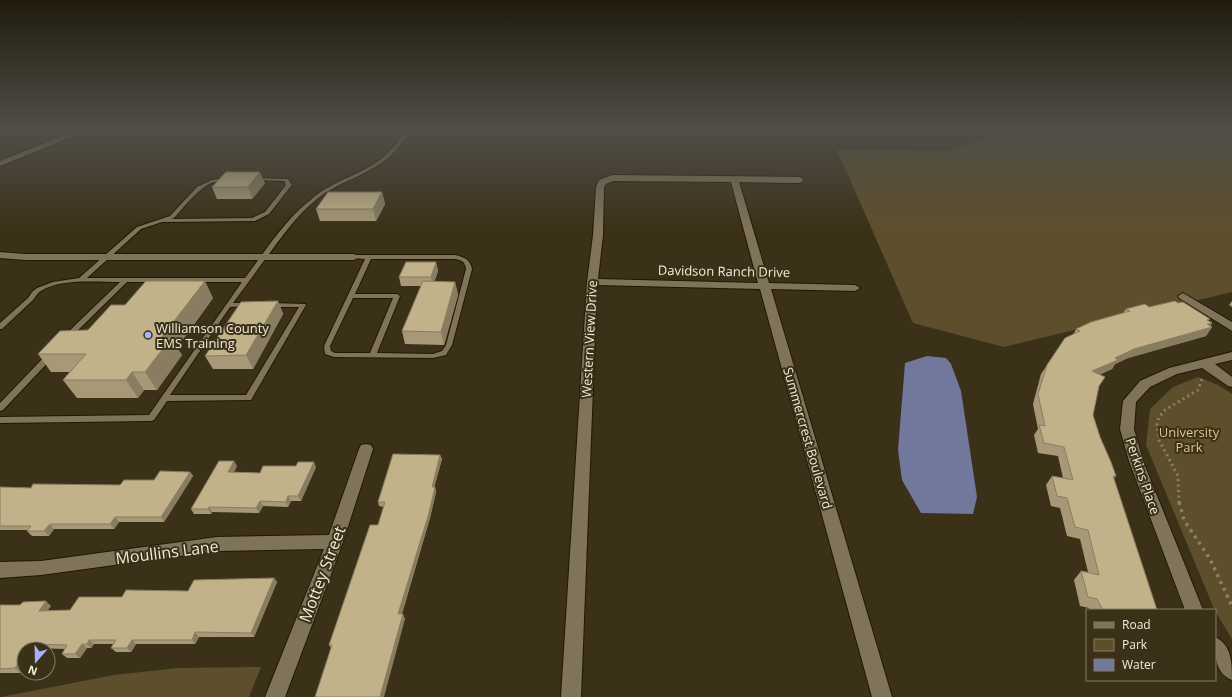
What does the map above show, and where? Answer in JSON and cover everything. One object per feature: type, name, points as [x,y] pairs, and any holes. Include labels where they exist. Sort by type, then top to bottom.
[{"type":"street","name":"Western View Drive","points":[[571,697],[592,282],[598,235],[600,187],[602,182],[612,178],[800,180]]},
{"type":"street","name":"Summercrest Boulevard","points":[[734,179],[882,697]]},
{"type":"street","points":[[0,255],[106,257],[354,257]]},
{"type":"street","name":"Davidson Ranch Drive","points":[[592,282],[855,288]]},
{"type":"street","points":[[1183,296],[1232,327]]},
{"type":"street","name":"Perkins Place","points":[[1194,609],[1136,461],[1127,429],[1130,401],[1145,384],[1173,371],[1203,369],[1232,356]]},
{"type":"street","points":[[1203,369],[1232,383]]},
{"type":"street","name":"Mottey Street","points":[[274,697],[335,542],[366,449]]},
{"type":"street","name":"Moullins Lane","points":[[0,570],[41,568],[217,544],[335,542]]},
{"type":"street","points":[[1216,647],[1232,671]]},
{"type":"lane","points":[[0,420],[151,418],[246,280],[290,222],[308,204],[328,190],[369,170],[380,163]]},
{"type":"lane","points":[[164,221],[172,217],[205,184],[212,181],[236,179]]},
{"type":"lane","points":[[81,280],[139,228],[149,223],[164,221],[253,220],[267,213],[289,185],[286,180],[244,179]]},
{"type":"lane","points":[[354,257],[369,256],[464,258],[468,263],[469,269],[449,345],[444,353],[433,356],[334,354],[327,352],[327,346],[369,256]]},
{"type":"lane","points":[[0,327],[31,299],[33,295],[46,286],[81,280],[246,280]]},
{"type":"lane","points":[[60,344],[125,280]]},
{"type":"lane","points":[[351,296],[397,296],[372,355]]},
{"type":"lane","points":[[165,398],[248,398],[303,305],[229,305]]},
{"type":"lane","points":[[0,408],[55,350]]},
{"type":"path","points":[[1203,369],[1201,386],[1198,390],[1164,410],[1159,416],[1156,431],[1178,475],[1180,496],[1179,507],[1185,521],[1193,536],[1209,557],[1232,606]]},
{"type":"green space","points":[[843,163],[1232,163],[1232,292],[1004,347],[913,323]]},
{"type":"green space","name":"University Park","points":[[1198,377],[1218,385],[1232,394],[1232,639],[1216,613],[1216,609],[1214,609],[1146,445],[1150,409],[1173,387]]},
{"type":"green space","points":[[261,667],[249,697],[1,697],[114,675],[178,668]]},
{"type":"water","points":[[927,356],[946,358],[951,364],[961,391],[977,497],[973,514],[921,513],[902,480],[898,450],[905,363]]},
{"type":"building","points":[[226,172],[260,172],[248,187],[212,187]]},
{"type":"building","points":[[328,192],[382,192],[373,209],[316,209]]},
{"type":"building","points":[[406,262],[436,262],[431,277],[399,277]]},
{"type":"building","points":[[146,281],[205,281],[161,338],[171,338],[145,372],[132,372],[126,380],[63,380],[86,354],[38,354],[60,331],[88,330],[111,305],[125,305]]},
{"type":"building","points":[[423,281],[455,282],[441,332],[402,331]]},
{"type":"building","points":[[278,301],[246,355],[205,356],[241,302]]},
{"type":"building","points":[[1175,301],[1178,303],[1183,302],[1210,319],[1207,320],[1212,323],[1207,324],[1212,327],[1134,349],[1115,358],[1118,360],[1092,371],[1105,377],[1099,386],[1093,415],[1100,437],[1116,476],[1113,476],[1157,609],[1102,609],[1097,599],[1088,597],[1081,571],[1099,575],[1088,530],[1075,527],[1067,498],[1057,496],[1052,476],[1073,480],[1064,447],[1044,443],[1039,425],[1045,426],[1038,394],[1047,365],[1065,338],[1080,331],[1076,329],[1091,322],[1130,311],[1126,309],[1145,304],[1149,307]]},
{"type":"building","points":[[393,454],[440,455],[432,487],[435,487],[429,513],[398,614],[403,614],[380,697],[315,697],[332,645],[329,645],[370,525],[378,525],[385,502],[378,502]]},
{"type":"building","points":[[219,461],[234,461],[228,472],[260,473],[263,466],[296,466],[298,462],[314,462],[298,496],[288,496],[286,502],[260,501],[256,508],[209,507],[208,509],[191,509]]},
{"type":"building","points":[[160,471],[190,472],[161,517],[115,517],[110,524],[50,524],[44,531],[27,531],[31,526],[0,526],[0,487],[31,488],[33,484],[120,485],[124,480],[154,480]]},
{"type":"building","points":[[274,578],[251,633],[195,632],[192,640],[132,640],[127,648],[111,648],[116,640],[89,640],[87,644],[82,644],[75,654],[62,654],[67,645],[56,645],[56,641],[16,641],[16,666],[15,668],[0,669],[0,605],[20,605],[23,602],[46,601],[39,611],[70,610],[79,597],[122,597],[126,590],[188,591],[194,580]]},
{"type":"place","name":"Williamson County EMS Training","points":[[148,335]]}]
